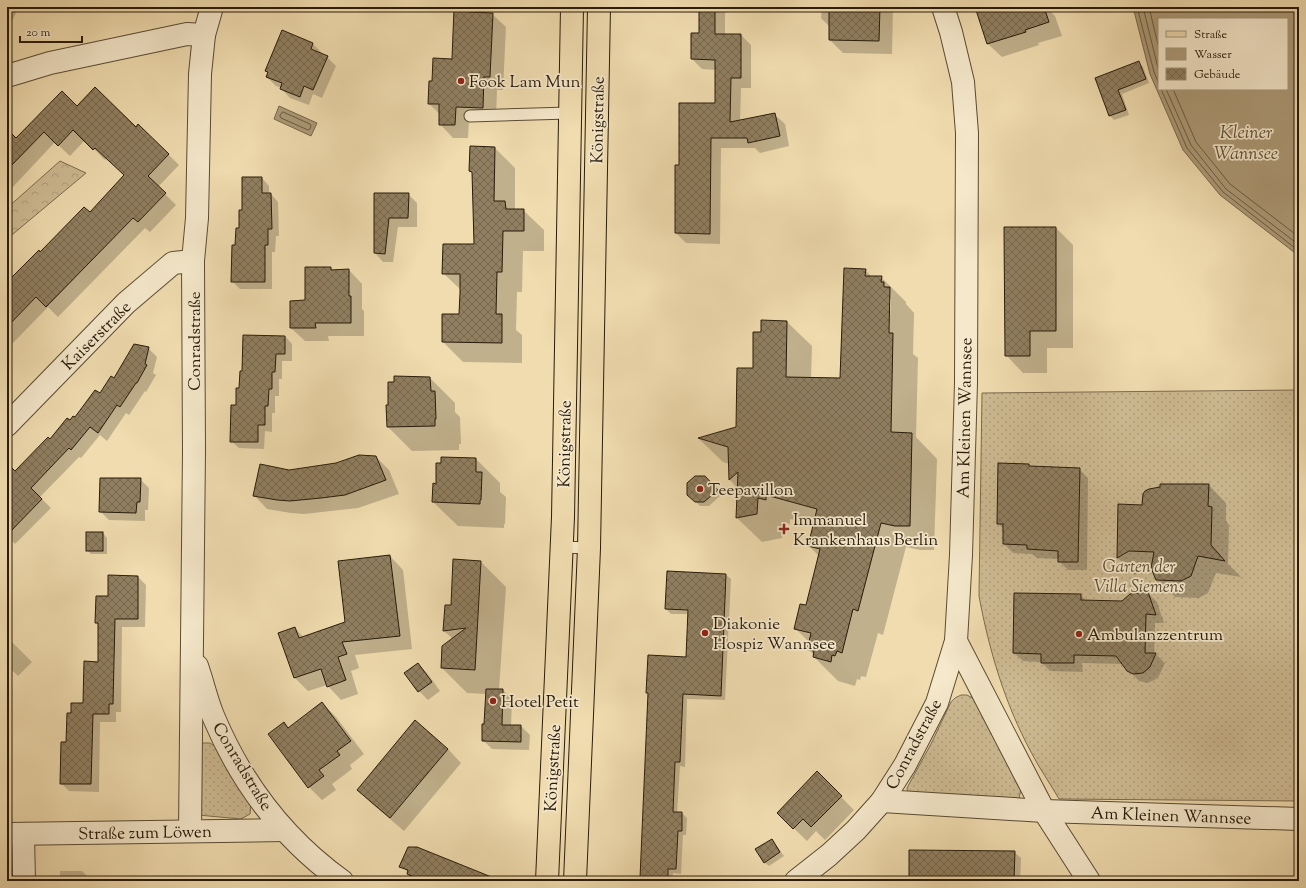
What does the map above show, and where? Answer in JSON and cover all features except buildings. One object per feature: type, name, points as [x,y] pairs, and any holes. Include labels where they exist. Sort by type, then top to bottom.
[{"type":"main road","name":"Königstraße","points":[[551,875],[563,517],[572,7]]},
{"type":"main road","name":"Königstraße","points":[[575,881],[590,518],[599,7]]},
{"type":"street","name":"Conradstraße","points":[[190,831],[194,321],[193,261],[196,218],[200,74],[204,35],[212,7]]},
{"type":"street","name":"Am Kleinen Wannsee","points":[[943,7],[952,32],[963,82],[967,133],[966,383],[961,555],[956,641]]},
{"type":"street","points":[[7,76],[50,63],[187,34],[204,35]]},
{"type":"street","name":"Kaiserstraße","points":[[7,424],[126,303],[173,263],[193,261]]},
{"type":"street","name":"Conradstraße","points":[[796,881],[829,855],[856,830],[882,801],[905,765],[937,703],[956,641]]},
{"type":"street","points":[[956,641],[1044,811],[1089,881]]},
{"type":"street","name":"Conradstraße","points":[[192,648],[214,718],[224,739],[257,797],[284,830],[322,866],[342,881]]},
{"type":"street","name":"Conradstraße","points":[[882,801],[1044,811]]},
{"type":"street","name":"Am Kleinen Wannsee","points":[[1044,811],[1299,819]]},
{"type":"street","name":"Straße zum Löwen","points":[[15,834],[284,830]]},
{"type":"street","points":[[15,834],[24,881]]},
{"type":"lane","points":[[470,116],[570,113]]},
{"type":"lane","points":[[563,517],[590,518]]},
{"type":"lane","points":[[562,547],[589,548]]},
{"type":"green space","points":[[60,161],[86,173],[7,239],[7,208]]},
{"type":"green space","name":"Garten der Villa Siemens","points":[[1299,390],[1299,801],[1059,799],[1034,758],[1013,715],[993,656],[979,596],[982,393]]},
{"type":"green space","points":[[961,695],[967,695],[978,701],[989,728],[1021,788],[1019,799],[1010,805],[1002,797],[908,795],[907,788],[931,744],[951,702]]},
{"type":"green space","points":[[210,743],[216,747],[251,803],[250,814],[241,819],[198,815],[198,745]]},
{"type":"water","name":"Kleiner Wannsee","points":[[1133,7],[1299,7],[1299,256],[1220,195],[1183,150],[1150,74]]},
{"type":"water","points":[[279,106],[317,123],[311,136],[274,119]]},
{"type":"place","name":"Fook Lam Mun","points":[[461,81]]},
{"type":"place","name":"Teepavillon","points":[[700,489]]},
{"type":"place","name":"Immanuel Krankenhaus Berlin","points":[[784,529]]},
{"type":"place","name":"Diakonie Hospiz Wannsee","points":[[705,633]]},
{"type":"place","name":"Ambulanzzentrum","points":[[1079,634]]},
{"type":"place","name":"Hotel Petit","points":[[493,701]]}]
